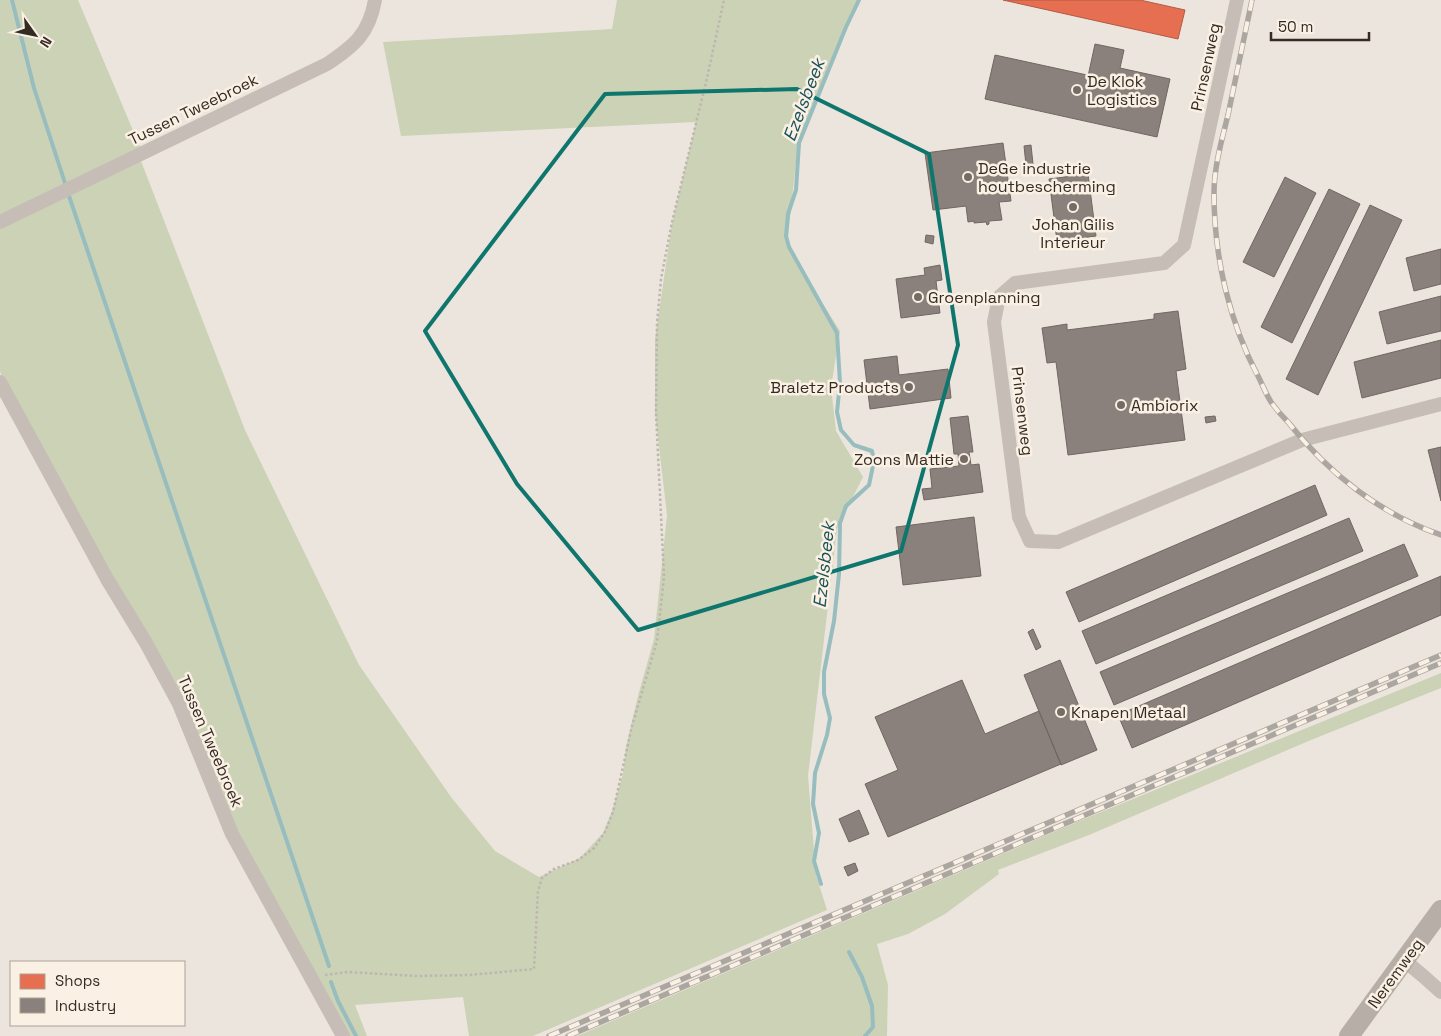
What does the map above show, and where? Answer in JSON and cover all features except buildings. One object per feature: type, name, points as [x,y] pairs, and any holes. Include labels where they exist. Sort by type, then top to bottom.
[{"type":"street","name":"Tussen Tweebroek","points":[[0,222],[327,64],[349,49],[363,34],[370,19],[375,0]]},
{"type":"street","name":"Prinsenweg","points":[[1237,0],[1184,245],[1164,264],[1015,283],[999,297],[994,322],[1019,517],[1030,541],[1058,542],[1302,440],[1441,404]]},
{"type":"street","name":"Tussen Tweebroek","points":[[0,382],[107,579],[146,643],[179,704],[232,834],[343,1036]]},
{"type":"street","name":"Neremweg","points":[[1349,1036],[1441,910]]},
{"type":"street","points":[[1405,961],[1441,992]]},
{"type":"path","points":[[311,977],[348,972],[417,976],[470,975],[534,969],[538,891],[542,878],[554,869],[578,860],[594,848],[605,832],[613,812],[632,726],[657,641],[664,577],[656,413],[657,323],[661,279],[672,222],[724,0]]},
{"type":"highlighted area","points":[[797,89],[929,154],[958,345],[901,551],[638,630],[517,484],[425,331],[605,94]]},
{"type":"green space","points":[[0,0],[78,0],[140,147],[0,215]]},
{"type":"green space","points":[[617,0],[861,0],[798,142],[787,247],[840,331],[831,387],[836,431],[863,477],[837,529],[808,776],[816,875],[827,910],[533,1036],[469,1036],[463,997],[355,1005],[367,1036],[347,1036],[235,830],[129,607],[2,377],[0,371],[0,228],[141,161],[245,430],[359,665],[451,797],[495,851],[539,877],[580,858],[603,833],[623,774],[626,747],[654,639],[667,515],[655,412],[655,339],[672,223],[696,122],[401,136],[383,42],[612,29]]},
{"type":"green space","points":[[1441,673],[1441,688],[1311,740],[1089,835],[998,870],[999,874],[945,914],[908,934],[877,944],[888,985],[887,1036],[577,1036],[1084,819]]},
{"type":"waterway","points":[[12,0],[34,88],[65,183]]},
{"type":"waterway","name":"Ezelsbeek","points":[[821,884],[814,861],[819,833],[813,804],[815,773],[827,735],[830,718],[824,694],[824,672],[834,621],[839,574],[840,523],[846,506],[869,485],[874,461],[872,451],[854,445],[841,430],[837,412],[840,383],[837,333],[789,247],[786,236],[788,214],[796,190],[799,143],[846,27],[859,0]]},
{"type":"waterway","points":[[68,193],[329,966]]},
{"type":"waterway","name":"Ezelsbeek","points":[[849,952],[862,977],[872,1006],[873,1027],[865,1036]]},
{"type":"waterway","points":[[331,982],[338,1001],[356,1036]]},
{"type":"railway","points":[[1252,0],[1214,183],[1220,265],[1239,334],[1248,357],[1271,402],[1320,458],[1338,475],[1376,503],[1397,516],[1441,535]]},
{"type":"railway","points":[[549,1036],[1441,655]]},
{"type":"railway","points":[[568,1036],[1441,663]]},
{"type":"place","name":"De Klok Logistics","points":[[1077,90]]},
{"type":"place","name":"DeGe industrie houtbescherming","points":[[968,177]]},
{"type":"place","name":"Johan Gilis Interieur","points":[[1073,207]]},
{"type":"place","name":"Groenplanning","points":[[918,297]]},
{"type":"place","name":"Braletz Products","points":[[909,387]]},
{"type":"place","name":"Ambiorix","points":[[1121,405]]},
{"type":"place","name":"Zoons Mattie","points":[[964,459]]},
{"type":"place","name":"Knapen Metaal","points":[[1061,712]]}]
